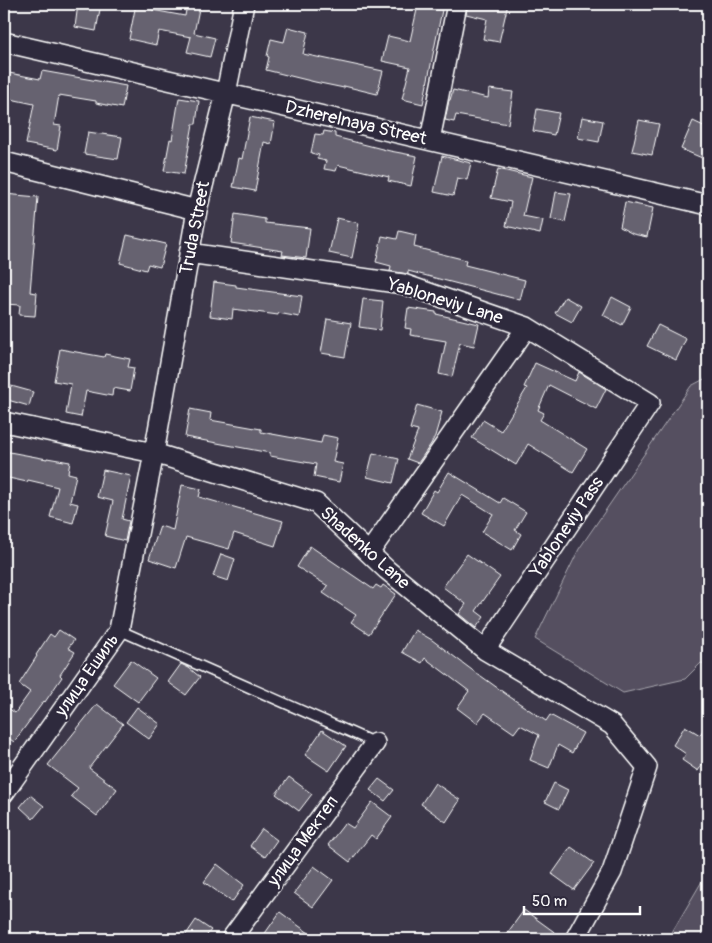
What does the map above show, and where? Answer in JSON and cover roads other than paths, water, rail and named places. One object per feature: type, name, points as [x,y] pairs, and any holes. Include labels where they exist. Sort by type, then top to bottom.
[{"type":"street","name":"Truda Street","points":[[154,453],[197,210],[226,93],[244,4]]},
{"type":"street","points":[[430,140],[457,4]]},
{"type":"street","name":"Dzherelnaya Street","points":[[4,42],[708,205]]},
{"type":"street","points":[[4,162],[197,210]]},
{"type":"street","name":"Yabloneviy Lane","points":[[189,253],[403,284],[526,327],[650,403]]},
{"type":"street","points":[[369,553],[526,327]]},
{"type":"street","name":"Yabloneviy Pass","points":[[484,650],[650,403]]},
{"type":"street","name":"Shadenko Lane","points":[[4,422],[154,453],[316,503],[387,570],[484,650],[612,725],[647,767],[612,872],[575,939]]},
{"type":"street","name":"улица Ешиль","points":[[4,794],[119,630],[154,453]]},
{"type":"street","name":"улица Мектеп","points":[[231,939],[375,743]]},
{"type":"lane","points":[[119,630],[375,743]]}]
